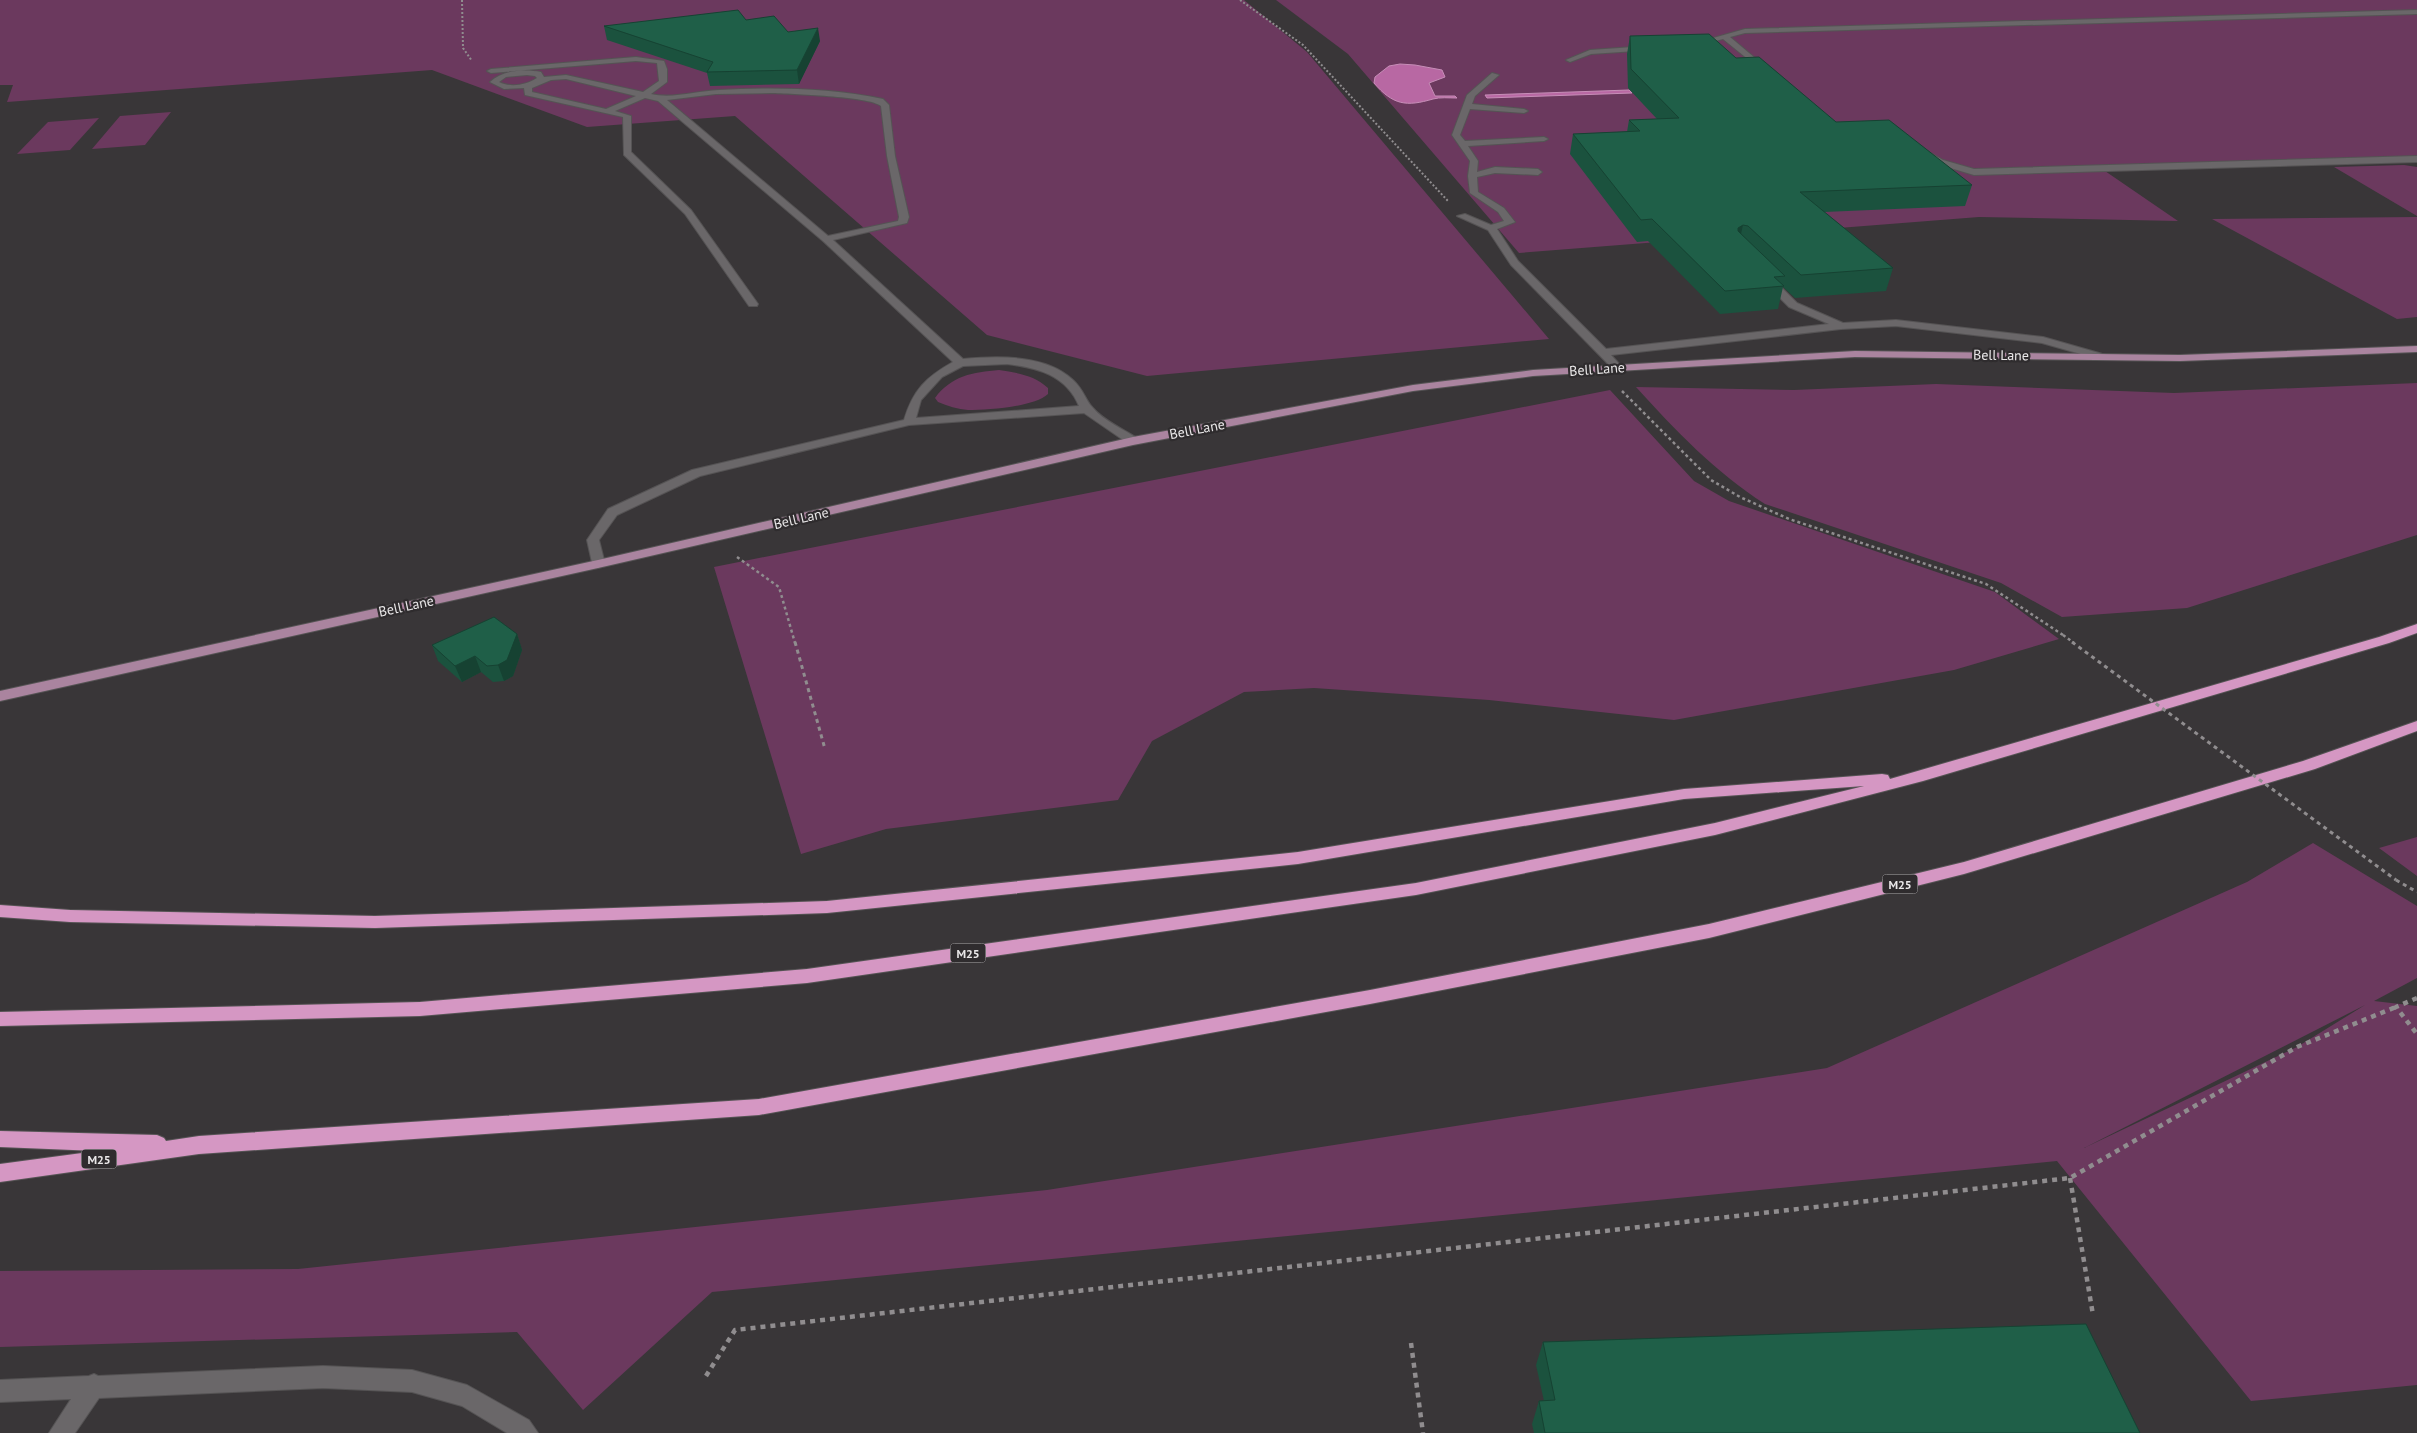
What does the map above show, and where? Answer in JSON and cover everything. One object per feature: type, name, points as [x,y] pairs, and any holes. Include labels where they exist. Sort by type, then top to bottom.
[{"type":"highway","name":"M25","points":[[0,1019],[420,1009],[807,976],[1416,889],[1715,829],[1923,776],[2384,640],[2417,628]]},
{"type":"highway","name":"M25","points":[[0,1173],[199,1145],[759,1107],[1370,997],[1710,931],[1964,868],[2309,765],[2417,726]]},
{"type":"highway","name":"M25","points":[[0,911],[70,916],[375,922],[827,907],[1298,858],[1684,794],[1923,776]]},
{"type":"highway","name":"M25","points":[[0,1139],[199,1145]]},
{"type":"main road","name":"Bell Lane","points":[[0,696],[598,564],[1133,441],[1413,388],[1533,373],[1855,354],[2180,358],[2328,354],[2417,349]]},
{"type":"street","points":[[1691,45],[1746,31],[2417,12]]},
{"type":"street","points":[[1725,37],[1776,80]]},
{"type":"street","points":[[1570,60],[1590,52],[1654,47]]},
{"type":"street","points":[[491,71],[636,59],[660,61],[663,69],[663,82],[646,94],[606,112]]},
{"type":"street","points":[[753,304],[688,212],[627,154],[626,116],[528,94],[528,88],[533,83],[541,79],[541,76],[527,72],[504,75],[494,82],[499,86],[512,87],[533,83],[550,78],[566,77],[661,99],[826,239],[960,363]]},
{"type":"street","points":[[1491,228],[1510,222],[1501,210],[1474,193],[1472,176],[1474,161],[1456,135],[1471,95],[1495,75]]},
{"type":"street","points":[[661,99],[689,94],[775,91],[829,94],[880,101],[885,104],[891,156],[904,217],[902,223],[826,239]]},
{"type":"street","points":[[1467,106],[1524,111]]},
{"type":"street","points":[[1463,144],[1544,139]]},
{"type":"street","points":[[1914,148],[1940,162],[1974,172],[2417,159]]},
{"type":"street","points":[[1472,176],[1495,170],[1538,172]]},
{"type":"street","points":[[1462,216],[1491,228],[1514,263],[1617,367]]},
{"type":"street","points":[[1759,272],[1793,305],[1840,326]]},
{"type":"street","points":[[1602,353],[1840,326],[1896,323],[2043,340],[2102,357]]},
{"type":"street","points":[[909,422],[916,399],[938,375],[960,363],[1001,361],[1024,363],[1062,376],[1078,391],[1087,409],[1133,441]]},
{"type":"street","points":[[598,564],[593,540],[612,512],[696,474],[909,422],[1087,409]]},
{"type":"street","points":[[0,1391],[94,1385],[323,1377],[412,1381],[467,1396],[526,1433]]},
{"type":"street","points":[[61,1433],[94,1385]]},
{"type":"path","points":[[462,0],[464,20],[462,45],[469,59],[491,71]]},
{"type":"path","points":[[1240,0],[1303,45],[1462,216]]},
{"type":"path","points":[[1621,390],[1712,480],[1740,497],[1789,519],[1986,584],[2063,635],[2396,880],[2417,892]]},
{"type":"path","points":[[712,538],[779,587],[825,749]]},
{"type":"path","points":[[706,1376],[735,1330],[2070,1178],[2297,1047],[2417,998]]},
{"type":"path","points":[[2396,1007],[2417,1034]]},
{"type":"path","points":[[2070,1178],[2093,1315]]},
{"type":"path","points":[[1411,1343],[1423,1433]]},
{"type":"shaded area","points":[[0,0],[1244,0],[1307,52],[1549,339],[1147,376],[987,335],[735,116],[587,127],[432,70],[7,102],[13,85],[0,85]]},
{"type":"shaded area","points":[[1276,0],[2417,0],[2417,160],[2105,171],[2178,221],[1979,217],[1519,253],[1348,54]]},
{"type":"shaded area","points":[[1400,64],[1442,70],[1445,77],[1429,83],[1435,96],[1455,96],[1457,98],[1439,98],[1407,103],[1387,96],[1374,83],[1375,77],[1389,66]]},
{"type":"shaded area","points":[[1629,90],[1632,93],[1487,98],[1485,95]]},
{"type":"shaded area","points":[[171,112],[145,145],[92,149],[120,116]]},
{"type":"shaded area","points":[[99,118],[70,150],[17,154],[48,122]]},
{"type":"shaded area","points":[[2404,165],[2417,167],[2417,216],[2334,167]]},
{"type":"shaded area","points":[[2417,217],[2417,317],[2397,319],[2212,219]]},
{"type":"shaded area","points":[[999,370],[1031,377],[1048,388],[1048,394],[1022,405],[977,410],[953,407],[938,402],[935,398],[955,380],[980,372]]},
{"type":"shaded area","points":[[2417,383],[2417,535],[2187,608],[2062,617],[2001,583],[1765,504],[1712,464],[1636,387],[1794,390],[1936,384],[2174,393]]},
{"type":"shaded area","points":[[1610,390],[1694,481],[1729,501],[1995,592],[2059,639],[1954,670],[1674,720],[1489,700],[1314,688],[1244,692],[1152,741],[1118,800],[886,829],[801,854],[714,567]]},
{"type":"shaded area","points":[[2417,837],[2417,876],[2379,848]]},
{"type":"shaded area","points":[[2313,843],[2417,906],[2417,978],[2374,1001],[2417,1006],[2417,1385],[2251,1401],[2057,1161],[712,1292],[583,1410],[517,1332],[0,1347],[0,1271],[298,1269],[1047,1190],[1827,1068],[2247,882]],"holes":[[[2365,1005],[2297,1047],[2084,1148]]]},
{"type":"building","points":[[738,10],[746,20],[774,16],[788,32],[818,28],[797,70],[707,72],[713,62],[604,26]]},
{"type":"building","points":[[1709,34],[1736,58],[1759,57],[1836,122],[1889,120],[1972,185],[1800,192],[1893,268],[1801,275],[1748,226],[1743,225],[1738,228],[1738,231],[1785,276],[1774,277],[1784,286],[1725,291],[1652,219],[1641,220],[1573,134],[1640,131],[1629,120],[1679,118],[1631,69],[1630,36]]},
{"type":"building","points":[[494,617],[517,634],[507,660],[498,665],[487,666],[475,656],[455,666],[432,645]]},
{"type":"building","points":[[2086,1324],[2140,1433],[1545,1433],[1539,1401],[1555,1400],[1543,1342]]}]
